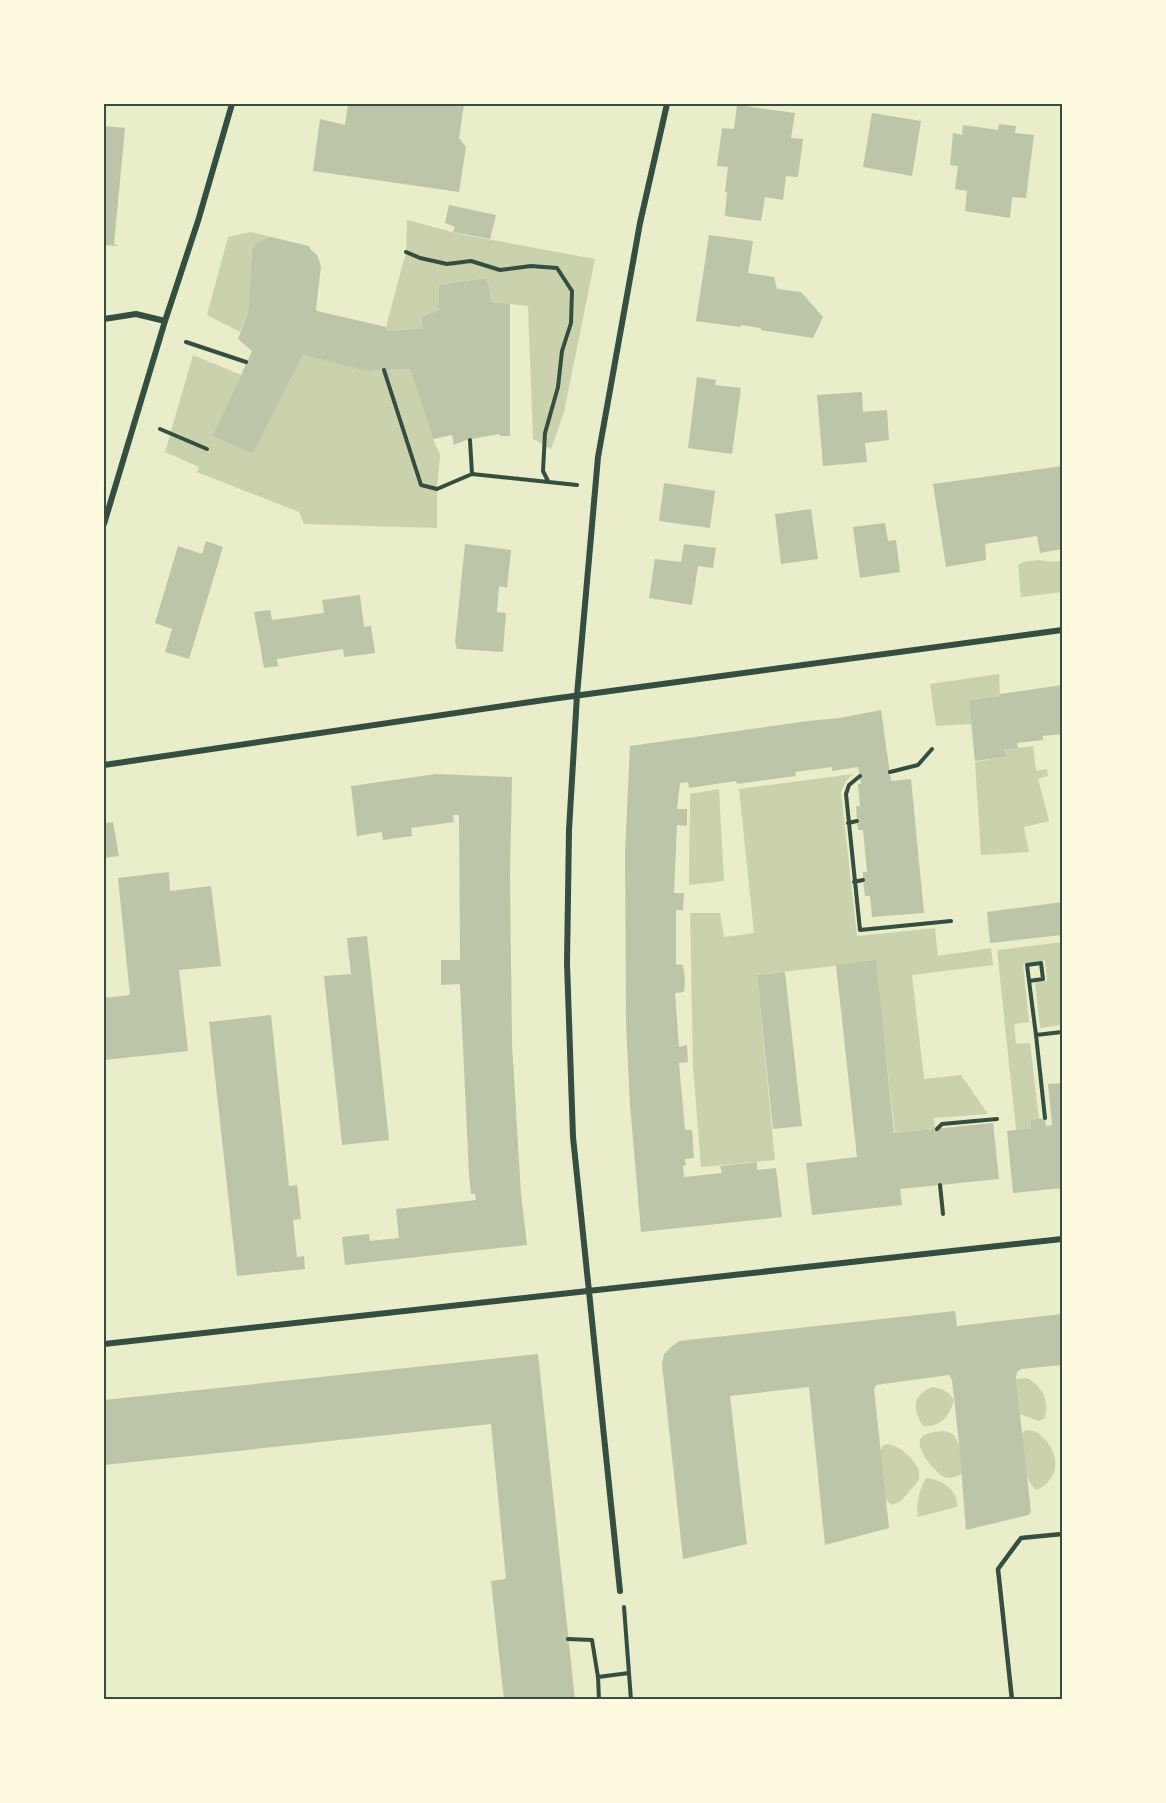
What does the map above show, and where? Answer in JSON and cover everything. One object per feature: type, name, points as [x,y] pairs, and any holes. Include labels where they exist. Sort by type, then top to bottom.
[{"type":"street","points":[[104,524],[232,104]]},
{"type":"street","points":[[620,1591],[573,1137],[567,963],[569,830],[577,695],[598,456],[640,223],[668,104]]},
{"type":"street","points":[[104,319],[136,314],[165,321]]},
{"type":"street","points":[[104,765],[577,695],[1062,630]]},
{"type":"street","points":[[104,1344],[588,1293],[1062,1239]]},
{"type":"lane","points":[[1012,1700],[998,1569],[1021,1538],[1062,1534]]},
{"type":"path","points":[[406,252],[420,258],[447,264],[471,261],[500,270],[531,266],[557,268],[572,291],[571,323],[562,351],[558,387],[545,433],[543,471],[548,481]]},
{"type":"path","points":[[186,342],[246,363]]},
{"type":"path","points":[[384,370],[421,485],[437,489],[472,474],[596,488]]},
{"type":"path","points":[[160,429],[207,449]]},
{"type":"path","points":[[470,440],[472,474]]},
{"type":"path","points":[[890,772],[918,765],[932,749]]},
{"type":"path","points":[[860,776],[849,785],[846,794],[860,930],[951,921]]},
{"type":"path","points":[[848,823],[857,821]]},
{"type":"path","points":[[854,882],[863,880]]},
{"type":"path","points":[[1029,981],[1043,979],[1041,963],[1026,965],[1045,1118]]},
{"type":"path","points":[[1035,1035],[1062,1032]]},
{"type":"path","points":[[937,1129],[942,1124],[997,1119]]},
{"type":"path","points":[[940,1185],[943,1214]]},
{"type":"path","points":[[624,1606],[631,1700]]},
{"type":"path","points":[[568,1638],[592,1640],[599,1700]]},
{"type":"path","points":[[598,1677],[629,1673]]},
{"type":"green space","points":[[407,220],[460,234],[595,259],[564,412],[551,449],[533,439],[528,306],[491,302],[489,286],[484,278],[439,285],[439,310],[421,317],[423,328],[387,331],[386,327],[406,252]]},
{"type":"green space","points":[[251,232],[271,237],[259,241],[252,249],[248,313],[240,332],[207,315],[228,237]]},
{"type":"green space","points":[[193,355],[241,375],[214,436],[253,454],[303,355],[366,371],[410,369],[440,455],[437,528],[304,524],[299,512],[197,472],[199,467],[165,452]]},
{"type":"green space","points":[[1039,560],[1062,561],[1062,592],[1021,597],[1018,565]]},
{"type":"green space","points":[[999,674],[1000,696],[969,700],[972,724],[936,726],[930,684]]},
{"type":"green space","points":[[1033,746],[1036,771],[1047,769],[1048,776],[1038,779],[1049,821],[1024,827],[1029,852],[981,855],[975,762],[1005,757],[1004,750]]},
{"type":"green space","points":[[853,774],[846,781],[841,792],[857,936],[935,928],[938,956],[991,948],[993,965],[912,975],[924,1079],[961,1075],[988,1114],[934,1118],[935,1129],[895,1133],[875,961],[757,975],[775,1160],[701,1167],[693,1066],[690,913],[720,913],[724,937],[754,933],[739,789]]},
{"type":"green space","points":[[719,789],[724,881],[689,885],[690,794]]},
{"type":"green space","points":[[1062,942],[1062,1025],[1040,1028],[1035,982],[1047,981],[1045,961],[1023,964],[1029,1022],[1014,1024],[1016,1044],[1030,1043],[1039,1119],[1031,1120],[1031,1128],[1016,1130],[997,950]]},
{"type":"green space","points":[[1027,1378],[1037,1385],[1046,1401],[1044,1419],[1038,1421],[1020,1414],[1016,1379]]},
{"type":"green space","points":[[933,1387],[950,1394],[954,1400],[943,1420],[934,1425],[923,1426],[917,1414],[916,1403],[921,1394]]},
{"type":"green space","points":[[1025,1430],[1041,1435],[1054,1456],[1052,1476],[1037,1490],[1032,1486],[1027,1473],[1022,1434]]},
{"type":"green space","points":[[943,1431],[955,1436],[960,1447],[962,1474],[951,1478],[944,1477],[936,1470],[920,1448],[923,1436]]},
{"type":"green space","points":[[888,1444],[906,1454],[919,1470],[919,1480],[901,1501],[892,1505],[885,1497],[880,1451],[884,1445]]},
{"type":"green space","points":[[926,1478],[943,1483],[948,1487],[955,1496],[957,1507],[918,1517],[919,1497]]},
{"type":"building","points":[[348,104],[464,104],[459,138],[466,147],[459,192],[313,171],[320,119],[345,125]]},
{"type":"building","points":[[737,105],[795,113],[791,138],[803,139],[798,177],[786,176],[783,200],[765,197],[761,221],[725,216],[728,167],[717,166],[722,128],[734,129]]},
{"type":"building","points":[[872,113],[921,121],[912,176],[863,167]]},
{"type":"building","points":[[999,124],[1016,126],[1015,133],[1034,135],[1026,198],[1012,197],[1010,218],[965,211],[967,191],[955,189],[958,166],[950,165],[953,133],[962,135],[963,125],[998,130]]},
{"type":"building","points":[[104,126],[125,128],[114,244],[119,246],[104,245]]},
{"type":"building","points":[[449,205],[496,215],[490,239],[453,232],[455,227],[445,223]]},
{"type":"building","points":[[709,235],[753,241],[748,273],[774,277],[777,289],[801,292],[823,317],[813,338],[741,325],[740,327],[696,321]]},
{"type":"building","points":[[271,237],[309,246],[317,255],[321,266],[317,311],[386,327],[387,331],[423,328],[421,317],[439,310],[439,285],[485,278],[489,286],[491,302],[510,304],[510,436],[499,434],[466,440],[454,445],[452,435],[433,439],[410,369],[366,371],[303,355],[253,454],[213,436],[252,351],[238,339],[248,313],[252,249],[259,241]]},
{"type":"building","points":[[697,377],[716,380],[715,385],[741,388],[732,454],[688,448]]},
{"type":"building","points":[[862,392],[863,412],[887,410],[889,440],[865,443],[867,462],[823,466],[817,395]]},
{"type":"building","points":[[1062,466],[1062,549],[1040,553],[1037,536],[985,544],[986,560],[946,567],[933,484]]},
{"type":"building","points":[[664,483],[715,491],[710,528],[659,521]]},
{"type":"building","points":[[811,509],[818,559],[781,564],[775,514]]},
{"type":"building","points":[[885,523],[888,541],[896,540],[900,572],[860,578],[853,527]]},
{"type":"building","points":[[206,541],[223,547],[189,659],[165,652],[172,629],[155,623],[178,546],[202,554]]},
{"type":"building","points":[[465,544],[511,550],[507,588],[499,586],[497,612],[506,613],[503,652],[457,649],[455,642]]},
{"type":"building","points":[[684,544],[716,548],[713,568],[698,566],[692,605],[649,598],[655,559],[681,562]]},
{"type":"building","points":[[360,595],[364,627],[371,626],[375,653],[344,657],[343,649],[277,659],[278,666],[264,668],[254,612],[270,610],[272,620],[324,613],[322,600]]},
{"type":"building","points":[[1062,685],[1062,734],[1043,736],[1043,740],[1017,743],[1018,748],[1004,750],[1006,757],[975,761],[969,700]]},
{"type":"building","points":[[881,710],[891,781],[911,779],[924,913],[872,917],[870,896],[865,896],[863,880],[863,872],[867,872],[863,830],[858,830],[857,821],[856,806],[860,806],[858,784],[861,784],[858,767],[832,771],[832,767],[795,772],[796,776],[737,784],[736,781],[689,788],[688,782],[680,783],[677,809],[687,809],[687,826],[677,825],[674,893],[684,893],[683,910],[676,910],[676,964],[683,965],[685,980],[684,992],[675,993],[679,1047],[687,1045],[688,1062],[679,1063],[685,1130],[692,1130],[694,1158],[685,1159],[684,1177],[722,1173],[720,1166],[757,1162],[757,1170],[776,1168],[782,1217],[641,1232],[630,1105],[626,1023],[625,852],[630,746],[840,718]]},
{"type":"building","points":[[436,774],[512,777],[510,877],[512,1044],[521,1194],[527,1245],[345,1265],[342,1237],[369,1234],[370,1241],[399,1238],[396,1209],[476,1200],[475,1194],[471,1194],[469,1174],[460,984],[441,985],[441,960],[460,960],[459,815],[453,815],[454,822],[411,828],[412,836],[383,840],[382,832],[357,836],[351,786]]},
{"type":"building","points":[[113,822],[119,856],[104,858],[104,823]]},
{"type":"building","points":[[169,872],[170,891],[211,886],[221,966],[179,970],[188,1051],[104,1060],[104,998],[130,995],[118,878]]},
{"type":"building","points":[[1062,902],[1062,935],[990,943],[987,912]]},
{"type":"building","points":[[367,936],[389,1140],[342,1145],[324,976],[351,974],[347,938]]},
{"type":"building","points":[[876,960],[894,1133],[993,1123],[999,1179],[900,1189],[902,1205],[812,1215],[806,1163],[857,1157],[836,965]]},
{"type":"building","points":[[785,972],[802,1126],[773,1129],[757,975]]},
{"type":"building","points":[[271,1015],[289,1186],[297,1185],[301,1219],[293,1220],[297,1257],[304,1256],[305,1269],[237,1276],[209,1022]]},
{"type":"building","points":[[1062,1083],[1062,1188],[1013,1193],[1007,1131],[1031,1128],[1031,1120],[1045,1118],[1046,1126],[1052,1125],[1048,1084]]},
{"type":"building","points":[[955,1311],[957,1326],[1062,1314],[1062,1365],[1021,1369],[1017,1372],[1031,1512],[1028,1515],[966,1530],[959,1443],[952,1380],[949,1375],[876,1385],[874,1389],[889,1528],[825,1545],[809,1387],[730,1396],[747,1544],[683,1559],[662,1364],[664,1354],[670,1348],[679,1341]]},
{"type":"building","points":[[538,1354],[575,1700],[504,1700],[491,1581],[506,1579],[491,1424],[104,1465],[104,1400]]}]
